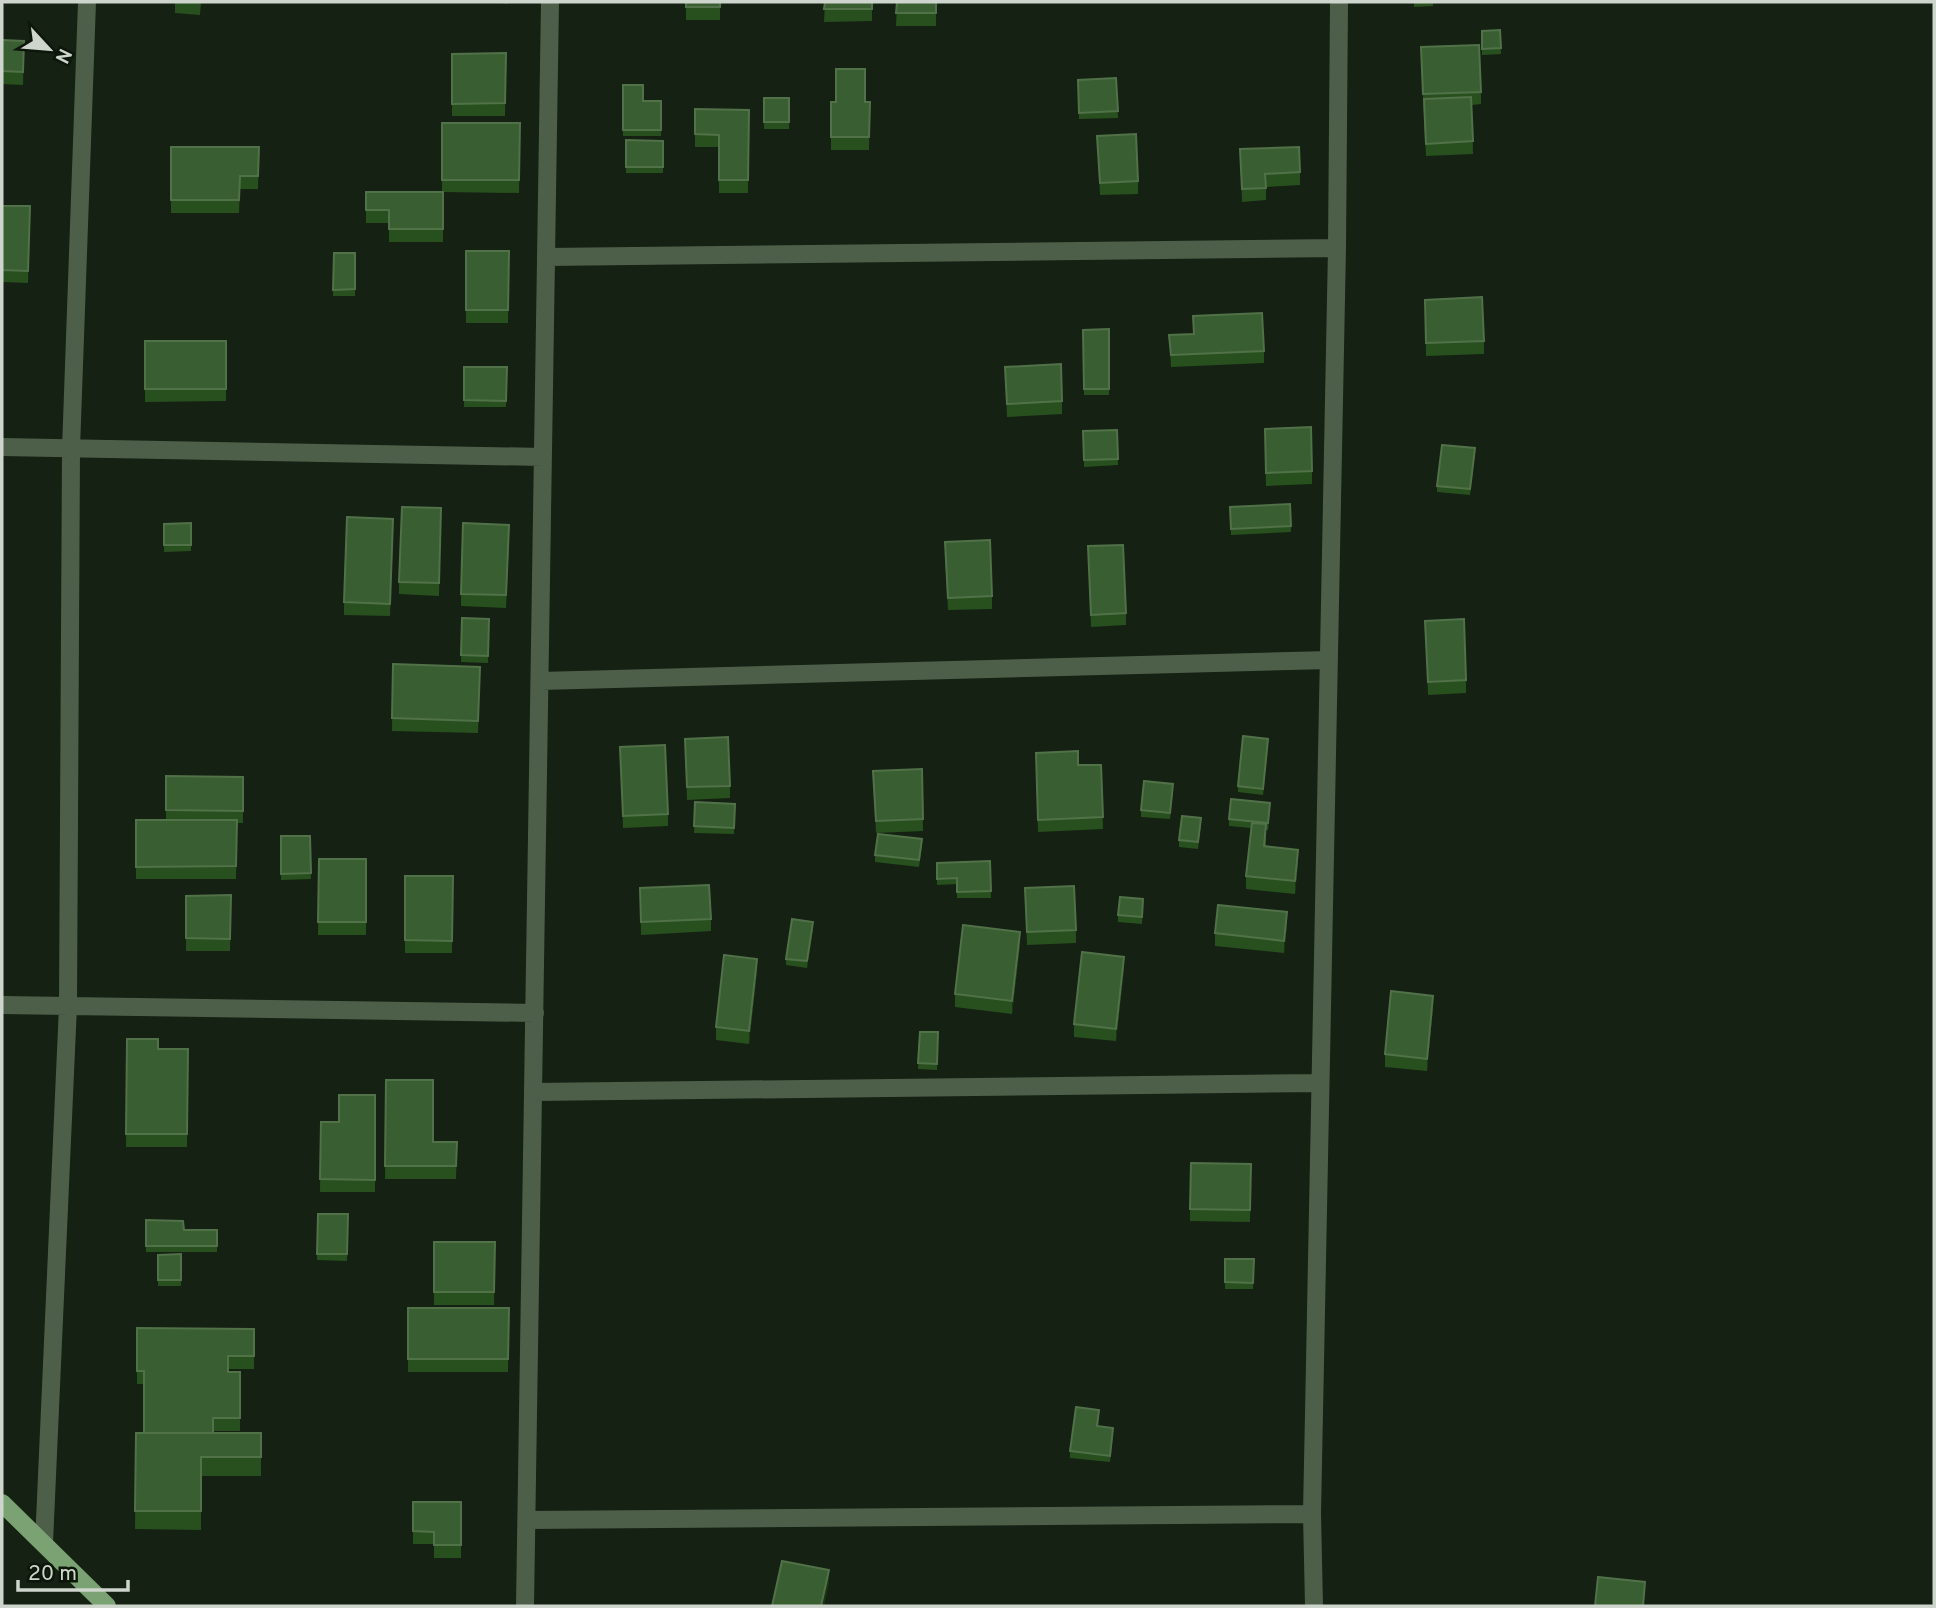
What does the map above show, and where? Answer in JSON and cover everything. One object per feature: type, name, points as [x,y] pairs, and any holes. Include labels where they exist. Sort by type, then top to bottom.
[{"type":"main road","points":[[2,1503],[107,1606]]},
{"type":"street","points":[[44,1543],[68,1006],[71,449],[88,2]]},
{"type":"street","points":[[526,1606],[550,2]]},
{"type":"street","points":[[1314,1606],[1312,1514],[1337,248],[1339,2]]},
{"type":"street","points":[[546,257],[1337,248]]},
{"type":"street","points":[[2,447],[543,457]]},
{"type":"street","points":[[540,681],[1329,660]]},
{"type":"street","points":[[2,1005],[535,1013]]},
{"type":"street","points":[[533,1092],[1320,1083]]},
{"type":"street","points":[[527,1520],[1312,1514]]},
{"type":"building","points":[[686,2],[720,2],[720,7],[686,7]]},
{"type":"building","points":[[825,2],[872,2],[872,9],[824,9]]},
{"type":"building","points":[[897,2],[936,2],[936,13],[896,13]]},
{"type":"building","points":[[1500,30],[1501,48],[1482,49],[1482,31]]},
{"type":"building","points":[[2,40],[24,41],[23,72],[2,71]]},
{"type":"building","points":[[1479,45],[1481,92],[1423,94],[1421,47]]},
{"type":"building","points":[[506,53],[505,103],[452,104],[452,54]]},
{"type":"building","points":[[836,69],[865,69],[865,102],[870,102],[869,137],[831,137],[831,102],[836,102]]},
{"type":"building","points":[[1116,78],[1118,111],[1079,113],[1078,80]]},
{"type":"building","points":[[623,85],[643,85],[643,101],[661,101],[661,130],[623,130]]},
{"type":"building","points":[[1471,97],[1473,141],[1426,144],[1424,99]]},
{"type":"building","points":[[764,98],[789,98],[789,122],[764,122]]},
{"type":"building","points":[[695,109],[749,110],[748,180],[719,180],[719,135],[695,134]]},
{"type":"building","points":[[442,123],[520,123],[519,180],[442,180]]},
{"type":"building","points":[[1136,134],[1138,181],[1100,183],[1097,136]]},
{"type":"building","points":[[626,140],[663,141],[663,167],[626,167]]},
{"type":"building","points":[[171,147],[259,147],[258,176],[240,176],[239,200],[171,200]]},
{"type":"building","points":[[1299,147],[1300,172],[1265,174],[1266,188],[1242,189],[1240,149]]},
{"type":"building","points":[[366,192],[443,192],[443,229],[389,229],[389,210],[366,210]]},
{"type":"building","points":[[2,206],[30,206],[28,271],[2,270]]},
{"type":"building","points":[[466,251],[509,251],[508,310],[466,310]]},
{"type":"building","points":[[334,253],[355,253],[355,289],[333,290]]},
{"type":"building","points":[[1482,297],[1484,341],[1426,343],[1425,300]]},
{"type":"building","points":[[1262,313],[1264,351],[1171,355],[1169,335],[1194,334],[1193,316]]},
{"type":"building","points":[[1109,329],[1109,389],[1084,389],[1083,330]]},
{"type":"building","points":[[145,341],[226,341],[226,389],[145,389]]},
{"type":"building","points":[[1061,364],[1062,401],[1007,404],[1005,367]]},
{"type":"building","points":[[464,367],[507,367],[506,401],[464,400]]},
{"type":"building","points":[[1311,427],[1312,471],[1266,473],[1265,429]]},
{"type":"building","points":[[1117,430],[1118,459],[1084,460],[1083,431]]},
{"type":"building","points":[[1442,445],[1475,448],[1470,489],[1437,486]]},
{"type":"building","points":[[1290,504],[1291,526],[1231,529],[1230,507]]},
{"type":"building","points":[[402,507],[441,508],[439,583],[399,582]]},
{"type":"building","points":[[347,517],[393,519],[390,604],[344,602]]},
{"type":"building","points":[[191,523],[191,545],[164,545],[164,524]]},
{"type":"building","points":[[463,523],[509,525],[506,595],[461,594]]},
{"type":"building","points":[[990,540],[992,596],[948,598],[945,542]]},
{"type":"building","points":[[1123,545],[1126,613],[1091,615],[1088,546]]},
{"type":"building","points":[[462,618],[489,619],[488,656],[461,655]]},
{"type":"building","points":[[1464,619],[1466,680],[1428,682],[1425,621]]},
{"type":"building","points":[[393,664],[480,667],[478,721],[392,718]]},
{"type":"building","points":[[1243,736],[1268,739],[1263,789],[1238,786]]},
{"type":"building","points":[[728,737],[730,786],[687,787],[685,739]]},
{"type":"building","points":[[665,745],[668,814],[623,816],[620,747]]},
{"type":"building","points":[[1078,751],[1078,765],[1101,765],[1103,817],[1038,820],[1036,753]]},
{"type":"building","points":[[922,769],[923,819],[876,821],[873,771]]},
{"type":"building","points":[[166,776],[243,777],[243,811],[166,810]]},
{"type":"building","points":[[1144,781],[1173,784],[1170,813],[1141,810]]},
{"type":"building","points":[[1231,799],[1270,803],[1268,823],[1229,819]]},
{"type":"building","points":[[695,802],[735,804],[734,828],[694,826]]},
{"type":"building","points":[[1182,816],[1201,818],[1198,842],[1179,840]]},
{"type":"building","points":[[136,820],[237,820],[236,866],[136,867]]},
{"type":"building","points":[[1252,823],[1266,824],[1264,846],[1298,850],[1295,881],[1246,876]]},
{"type":"building","points":[[878,834],[922,839],[919,860],[875,855]]},
{"type":"building","points":[[281,836],[310,836],[311,873],[281,874]]},
{"type":"building","points":[[319,859],[366,859],[366,922],[318,922]]},
{"type":"building","points":[[990,861],[991,891],[957,892],[957,878],[937,879],[937,863]]},
{"type":"building","points":[[405,876],[453,876],[452,941],[405,940]]},
{"type":"building","points":[[709,885],[711,919],[641,922],[640,888]]},
{"type":"building","points":[[1074,886],[1076,930],[1027,932],[1025,888]]},
{"type":"building","points":[[231,895],[230,939],[186,938],[186,896]]},
{"type":"building","points":[[1120,897],[1143,899],[1142,917],[1118,915]]},
{"type":"building","points":[[1218,905],[1287,912],[1284,941],[1215,933]]},
{"type":"building","points":[[792,919],[813,922],[807,961],[786,959]]},
{"type":"building","points":[[963,925],[1020,932],[1012,1001],[955,994]]},
{"type":"building","points":[[1082,952],[1124,957],[1116,1029],[1074,1024]]},
{"type":"building","points":[[724,955],[757,959],[749,1031],[716,1027]]},
{"type":"building","points":[[1391,991],[1433,996],[1427,1059],[1385,1054]]},
{"type":"building","points":[[920,1032],[938,1032],[937,1064],[918,1063]]},
{"type":"building","points":[[127,1039],[158,1039],[158,1049],[188,1049],[187,1134],[126,1134]]},
{"type":"building","points":[[386,1080],[433,1080],[433,1142],[457,1142],[456,1166],[385,1166]]},
{"type":"building","points":[[339,1095],[375,1095],[375,1180],[320,1179],[321,1122],[339,1122]]},
{"type":"building","points":[[1191,1163],[1251,1164],[1250,1210],[1190,1209]]},
{"type":"building","points":[[318,1214],[348,1214],[347,1254],[317,1254]]},
{"type":"building","points":[[146,1220],[183,1221],[184,1230],[217,1230],[217,1246],[146,1246]]},
{"type":"building","points":[[434,1242],[495,1242],[494,1292],[434,1292]]},
{"type":"building","points":[[181,1254],[181,1280],[158,1280],[158,1255]]},
{"type":"building","points":[[1225,1259],[1254,1259],[1253,1283],[1225,1282]]},
{"type":"building","points":[[408,1308],[509,1308],[508,1359],[408,1359]]},
{"type":"building","points":[[137,1328],[254,1329],[254,1356],[228,1356],[228,1372],[240,1372],[240,1418],[213,1418],[213,1433],[144,1433],[144,1371],[137,1371]]},
{"type":"building","points":[[1076,1407],[1099,1410],[1097,1426],[1113,1428],[1110,1456],[1070,1451]]},
{"type":"building","points":[[136,1433],[261,1433],[261,1457],[201,1457],[201,1511],[135,1511]]},
{"type":"building","points":[[413,1502],[461,1502],[461,1545],[434,1545],[434,1532],[413,1531]]},
{"type":"building","points":[[782,1561],[829,1570],[821,1606],[772,1606]]},
{"type":"building","points":[[1598,1577],[1645,1582],[1643,1606],[1595,1606]]}]
